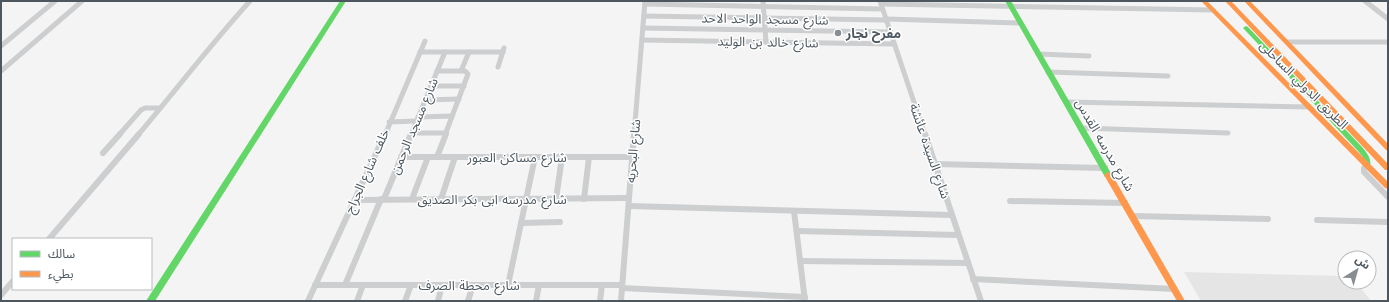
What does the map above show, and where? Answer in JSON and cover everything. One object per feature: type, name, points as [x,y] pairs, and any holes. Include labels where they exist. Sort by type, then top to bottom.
[{"type":"main road","points":[[150,301],[344,1]]},
{"type":"main road","name":"الطريق الدولي الساحلى","points":[[1204,1],[1388,186]]},
{"type":"main road","points":[[1221,1],[1236,13],[1388,168]]},
{"type":"main road","points":[[1228,1],[1236,13],[1360,148],[1366,157],[1367,165]]},
{"type":"main road","name":"الطريق الدولي الساحلى","points":[[1247,1],[1388,148]]},
{"type":"main road","name":"شارع مدرسه القدس","points":[[1009,4],[1181,301]]},
{"type":"street","points":[[1,46],[55,1]]},
{"type":"street","points":[[1,71],[82,1]]},
{"type":"street","points":[[50,238],[192,71],[218,37],[250,1]]},
{"type":"street","points":[[763,1],[766,42]]},
{"type":"street","points":[[1366,1],[1388,19]]},
{"type":"street","points":[[645,2],[763,7],[1009,4],[1213,10]]},
{"type":"street","name":"شارع البحريه","points":[[621,301],[645,2]]},
{"type":"street","name":"شارع السيدة عائشة","points":[[881,5],[981,301]]},
{"type":"street","name":"شارع مسجد الواحد الاحد","points":[[644,16],[1020,23]]},
{"type":"street","points":[[643,28],[890,32]]},
{"type":"street","name":"شارع خالد بن الوليد","points":[[642,40],[894,44]]},
{"type":"street","name":"خلف شارع الجراج","points":[[308,301],[385,134],[425,41]]},
{"type":"street","points":[[1287,42],[1388,42]]},
{"type":"street","points":[[420,52],[503,50],[498,67]]},
{"type":"street","name":"شارع مسجد الرحمن","points":[[345,285],[401,158],[445,52]]},
{"type":"street","points":[[461,71],[469,52]]},
{"type":"street","points":[[1038,54],[1089,56]]},
{"type":"street","points":[[437,71],[461,71],[468,73],[437,157]]},
{"type":"street","points":[[1048,72],[1168,76]]},
{"type":"street","points":[[431,86],[464,86]]},
{"type":"street","points":[[425,100],[459,100]]},
{"type":"street","points":[[1066,102],[1308,107]]},
{"type":"street","points":[[103,153],[141,110],[145,108],[160,108]]},
{"type":"street","points":[[389,122],[452,116]]},
{"type":"street","points":[[1082,128],[1228,133]]},
{"type":"street","points":[[411,133],[446,133]]},
{"type":"street","points":[[441,199],[455,157]]},
{"type":"street","points":[[508,285],[535,157]]},
{"type":"street","points":[[556,199],[562,157]]},
{"type":"street","points":[[584,199],[589,157]]},
{"type":"street","name":"شارع مساكن العبور","points":[[401,158],[632,157]]},
{"type":"street","points":[[412,199],[428,158]]},
{"type":"street","points":[[934,164],[1105,168]]},
{"type":"street","points":[[1367,165],[1364,168],[1364,172],[1388,197]]},
{"type":"street","name":"شارع مدرسه ابى بكر الصديق","points":[[354,200],[629,198]]},
{"type":"street","points":[[1010,201],[1125,203]]},
{"type":"street","points":[[628,206],[951,215]]},
{"type":"street","points":[[794,211],[805,299]]},
{"type":"street","points":[[1132,216],[1268,219]]},
{"type":"street","points":[[1317,220],[1388,222]]},
{"type":"street","points":[[521,223],[560,222]]},
{"type":"street","points":[[797,231],[958,235]]},
{"type":"street","points":[[800,261],[968,263]]},
{"type":"street","points":[[973,279],[1174,289]]},
{"type":"street","points":[[1,295],[12,282]]},
{"type":"street","points":[[357,301],[363,285]]},
{"type":"street","points":[[405,301],[411,285]]},
{"type":"street","points":[[438,301],[442,285]]},
{"type":"street","points":[[468,301],[473,285]]},
{"type":"street","points":[[536,301],[539,285]]},
{"type":"street","points":[[600,301],[602,285]]},
{"type":"street","name":"شارع محطة الصرف","points":[[315,286],[602,285],[805,299]]},
{"type":"shaded area","points":[[1184,272],[1337,276],[1337,290],[1362,290],[1371,301],[1201,301]]},
{"type":"traffic: fast","points":[[150,301],[343,1]]},
{"type":"traffic: fast","points":[[1008,1],[1108,175]]},
{"type":"traffic: fast","points":[[1246,28],[1360,149],[1366,157],[1367,165]]},
{"type":"traffic: slow","points":[[1204,1],[1388,186]]},
{"type":"traffic: slow","points":[[1228,1],[1388,168]]},
{"type":"traffic: slow","points":[[1247,1],[1388,148]]},
{"type":"traffic: slow","points":[[1108,175],[1181,301]]},
{"type":"place","name":"مفرح نجار","points":[[838,33]]}]
